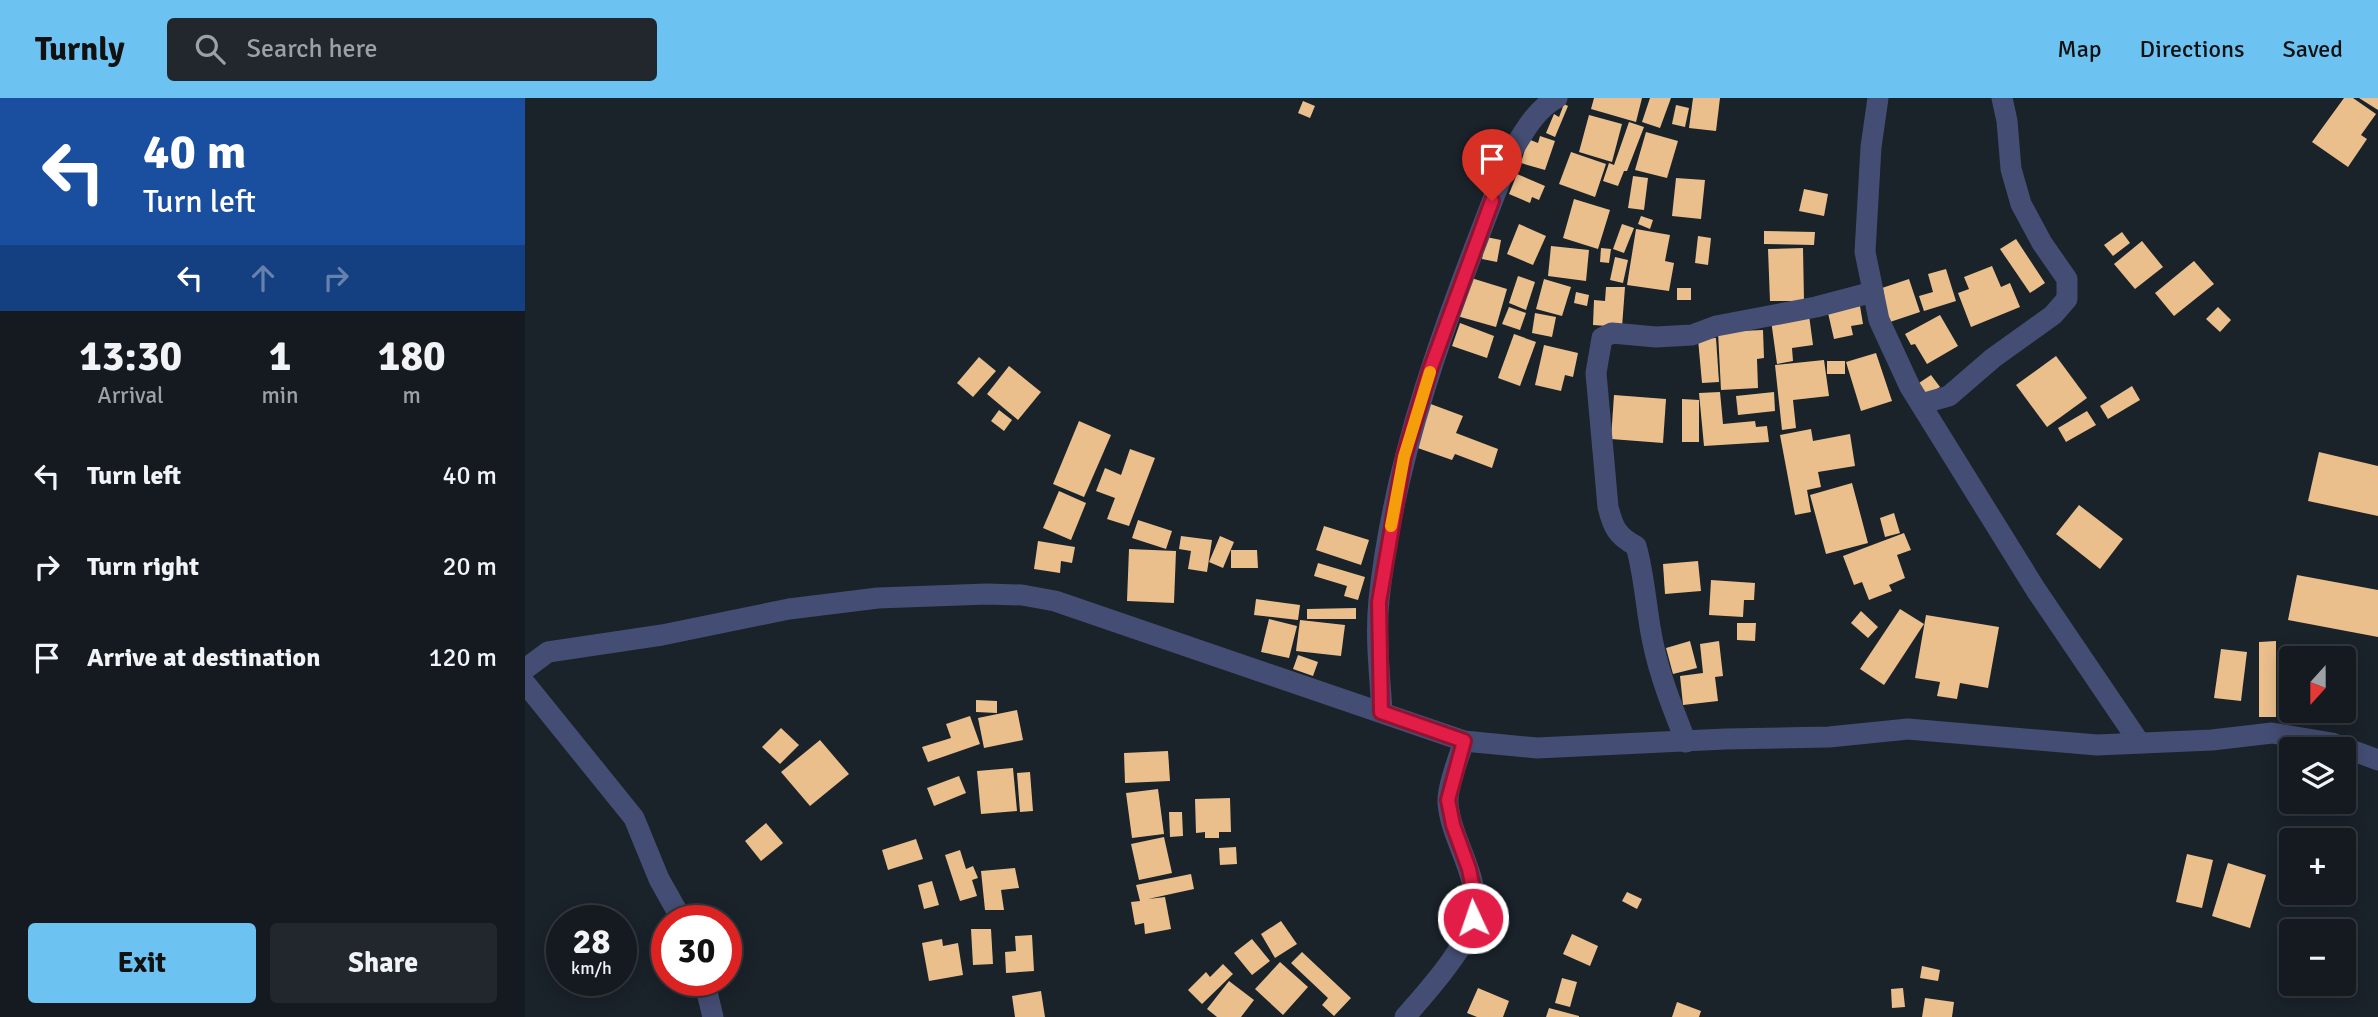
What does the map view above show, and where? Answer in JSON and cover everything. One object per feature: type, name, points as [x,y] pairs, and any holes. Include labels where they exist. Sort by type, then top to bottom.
[{"type":"street","points":[[1381,712],[1379,602],[1404,457],[1430,370],[1511,153],[1526,127],[1548,103],[1557,98]]},
{"type":"street","points":[[1878,98],[1871,147],[1865,251],[1879,320],[1910,387],[2036,590],[2139,742]]},
{"type":"street","points":[[1921,404],[1949,396],[1993,358],[2053,315],[2067,299],[2067,279],[2042,243],[2021,204],[2011,170],[2007,121],[2002,98]]},
{"type":"street","points":[[1686,742],[1666,693],[1653,644],[1636,546],[1622,539],[1613,528],[1608,507],[1596,373],[1602,338],[1612,332],[1655,337],[1692,335],[1716,326],[1816,307],[1873,292]]},
{"type":"street","points":[[525,669],[548,652],[662,635],[789,609],[878,598],[1022,595],[1055,601],[1464,741],[1537,748],[1829,737],[1908,729],[2097,745],[2212,740],[2272,733],[2332,743],[2378,760]]},
{"type":"street","points":[[525,683],[634,818],[659,879],[674,905]]},
{"type":"street","points":[[1405,1017],[1438,980],[1473,918],[1474,894],[1469,869],[1453,825],[1448,800],[1464,741]]},
{"type":"street","points":[[708,996],[713,1017]]},
{"type":"building","points":[[1594,98],[1642,98],[1636,122],[1591,109]]},
{"type":"building","points":[[1650,98],[1671,98],[1660,128],[1642,122]]},
{"type":"building","points":[[1693,98],[1720,98],[1716,131],[1689,128]]},
{"type":"building","points":[[2344,98],[2353,98],[2376,114],[2361,135],[2367,139],[2348,167],[2312,142]]},
{"type":"building","points":[[2359,98],[2378,98],[2378,110]]},
{"type":"building","points":[[1303,101],[1315,106],[1310,118],[1298,113]]},
{"type":"building","points":[[1564,104],[1568,106],[1555,137],[1546,133],[1554,114],[1559,117]]},
{"type":"building","points":[[1676,105],[1689,108],[1685,127],[1672,124]]},
{"type":"building","points":[[1589,115],[1622,124],[1612,162],[1579,152]]},
{"type":"building","points":[[1629,122],[1644,127],[1627,171],[1624,171],[1618,186],[1603,181],[1609,163],[1614,165]]},
{"type":"building","points":[[1646,132],[1678,141],[1667,178],[1635,170]]},
{"type":"building","points":[[1540,136],[1555,141],[1545,170],[1521,163],[1528,139],[1538,143]]},
{"type":"building","points":[[1571,152],[1606,164],[1595,197],[1559,184]]},
{"type":"building","points":[[1517,174],[1545,186],[1539,200],[1532,197],[1530,203],[1509,194]]},
{"type":"building","points":[[1633,176],[1648,178],[1644,210],[1628,208]]},
{"type":"building","points":[[1676,178],[1705,180],[1701,219],[1672,216]]},
{"type":"building","points":[[1804,189],[1828,194],[1824,216],[1799,211]]},
{"type":"building","points":[[1574,199],[1610,210],[1598,249],[1563,238]]},
{"type":"building","points":[[1641,216],[1653,220],[1650,229],[1638,224]]},
{"type":"building","points":[[1519,224],[1546,236],[1533,265],[1507,254]]},
{"type":"building","points":[[1622,224],[1634,228],[1624,253],[1613,249]]},
{"type":"building","points":[[1636,229],[1670,235],[1665,261],[1674,263],[1669,291],[1627,285]]},
{"type":"building","points":[[1764,231],[1815,232],[1814,245],[1764,244]]},
{"type":"building","points":[[2122,232],[2130,243],[2113,256],[2104,245]]},
{"type":"building","points":[[1698,236],[1711,238],[1708,265],[1695,263]]},
{"type":"building","points":[[1486,237],[1501,240],[1497,262],[1482,259]]},
{"type":"building","points":[[2016,239],[2045,283],[2030,293],[2000,249]]},
{"type":"building","points":[[2142,241],[2163,267],[2135,289],[2114,264]]},
{"type":"building","points":[[1551,246],[1589,250],[1586,281],[1548,276]]},
{"type":"building","points":[[1601,248],[1611,249],[1609,263],[1600,262]]},
{"type":"building","points":[[1803,248],[1804,301],[1770,301],[1768,249]]},
{"type":"building","points":[[1615,257],[1628,260],[1623,283],[1610,280]]},
{"type":"building","points":[[2194,261],[2214,284],[2174,316],[2155,293]]},
{"type":"building","points":[[1992,266],[2001,287],[2010,283],[2020,307],[1971,327],[1958,293],[1969,289],[1964,277]]},
{"type":"building","points":[[1946,269],[1956,301],[1924,311],[1919,296],[1933,292],[1928,274]]},
{"type":"building","points":[[1518,276],[1535,282],[1526,310],[1509,303]]},
{"type":"building","points":[[1468,277],[1507,289],[1496,327],[1457,316]]},
{"type":"building","points":[[1544,279],[1571,287],[1562,316],[1536,309]]},
{"type":"building","points":[[1909,279],[1920,312],[1890,322],[1879,289]]},
{"type":"building","points":[[1606,287],[1625,287],[1622,327],[1593,325],[1594,300],[1605,301]]},
{"type":"building","points":[[1677,288],[1691,288],[1691,300],[1677,300]]},
{"type":"building","points":[[1576,292],[1589,295],[1587,306],[1574,303]]},
{"type":"building","points":[[1860,306],[1863,324],[1851,326],[1853,335],[1834,339],[1828,313]]},
{"type":"building","points":[[1509,307],[1526,313],[1520,330],[1502,324]]},
{"type":"building","points":[[2218,307],[2231,320],[2220,332],[2206,319]]},
{"type":"building","points":[[1535,313],[1556,317],[1552,337],[1532,333]]},
{"type":"building","points":[[1809,315],[1813,345],[1792,348],[1793,361],[1777,364],[1771,320]]},
{"type":"building","points":[[1940,315],[1958,346],[1927,364],[1915,344],[1911,345],[1905,334]]},
{"type":"building","points":[[1460,323],[1494,336],[1487,358],[1452,346]]},
{"type":"building","points":[[1763,330],[1764,358],[1757,359],[1758,388],[1721,390],[1718,332]]},
{"type":"building","points":[[1514,334],[1536,342],[1520,386],[1498,378]]},
{"type":"building","points":[[1716,338],[1719,382],[1702,383],[1698,339]]},
{"type":"building","points":[[1544,345],[1578,353],[1573,377],[1565,375],[1561,391],[1535,385]]},
{"type":"building","points":[[1876,353],[1892,401],[1861,411],[1846,362]]},
{"type":"building","points":[[2056,356],[2087,398],[2047,427],[2016,385]]},
{"type":"building","points":[[979,357],[996,371],[973,397],[957,383]]},
{"type":"building","points":[[1824,360],[1829,396],[1793,400],[1796,428],[1782,430],[1775,365]]},
{"type":"building","points":[[1827,361],[1845,361],[1845,374],[1827,374]]},
{"type":"building","points":[[1009,366],[1041,392],[1018,420],[987,394]]},
{"type":"building","points":[[1931,375],[1940,387],[1927,395],[1919,383]]},
{"type":"building","points":[[2132,386],[2140,400],[2108,419],[2100,406]]},
{"type":"building","points":[[1720,392],[1723,424],[1755,421],[1756,427],[1767,426],[1769,442],[1704,446],[1699,393]]},
{"type":"building","points":[[1774,392],[1775,411],[1738,415],[1736,396]]},
{"type":"building","points":[[1614,395],[1666,399],[1663,443],[1611,439]]},
{"type":"building","points":[[1682,399],[1699,400],[1699,442],[1682,442]]},
{"type":"building","points":[[1428,403],[1463,416],[1456,433],[1498,449],[1492,468],[1455,454],[1452,460],[1412,446]]},
{"type":"building","points":[[999,410],[1012,420],[1004,431],[991,421]]},
{"type":"building","points":[[2087,411],[2096,425],[2066,442],[2058,428]]},
{"type":"building","points":[[1079,421],[1111,435],[1084,497],[1053,484]]},
{"type":"building","points":[[1811,429],[1813,441],[1850,434],[1855,466],[1818,472],[1821,487],[1807,490],[1811,512],[1795,515],[1780,435]]},
{"type":"building","points":[[1130,449],[1155,458],[1129,526],[1107,519],[1115,498],[1096,491],[1105,468],[1121,475]]},
{"type":"building","points":[[2319,452],[2378,466],[2378,516],[2308,501]]},
{"type":"building","points":[[1852,483],[1868,543],[1826,554],[1810,495]]},
{"type":"building","points":[[1059,491],[1086,503],[1071,540],[1043,528]]},
{"type":"building","points":[[2079,505],[2123,539],[2100,569],[2056,534]]},
{"type":"building","points":[[1894,513],[1900,533],[1885,537],[1880,518]]},
{"type":"building","points":[[1138,520],[1172,531],[1166,549],[1132,538]]},
{"type":"building","points":[[1324,526],[1369,540],[1361,565],[1316,550]]},
{"type":"building","points":[[1904,533],[1911,550],[1897,555],[1905,578],[1889,585],[1892,591],[1869,600],[1862,582],[1854,585],[1843,556]]},
{"type":"building","points":[[1181,536],[1212,540],[1207,572],[1188,569],[1191,551],[1179,549]]},
{"type":"building","points":[[1220,536],[1234,542],[1223,568],[1209,562]]},
{"type":"building","points":[[1038,541],[1075,547],[1072,563],[1061,561],[1060,573],[1034,569]]},
{"type":"building","points":[[1129,549],[1176,551],[1174,603],[1127,601]]},
{"type":"building","points":[[1231,550],[1257,550],[1258,568],[1231,568]]},
{"type":"building","points":[[1698,561],[1701,591],[1665,594],[1663,564]]},
{"type":"building","points":[[1318,563],[1365,577],[1358,600],[1344,596],[1347,586],[1314,576]]},
{"type":"building","points":[[2297,575],[2378,590],[2378,637],[2288,620]]},
{"type":"building","points":[[1711,580],[1755,583],[1754,600],[1744,600],[1743,617],[1709,615]]},
{"type":"building","points":[[1256,599],[1300,605],[1298,620],[1254,615]]},
{"type":"building","points":[[1356,608],[1356,619],[1307,619],[1307,609]]},
{"type":"building","points":[[1900,609],[1924,624],[1884,685],[1860,669]]},
{"type":"building","points":[[1861,611],[1878,627],[1868,638],[1851,623]]},
{"type":"building","points":[[1926,615],[1999,627],[1988,688],[1960,683],[1957,699],[1937,696],[1940,682],[1915,678]]},
{"type":"building","points":[[1269,619],[1297,626],[1289,658],[1261,652]]},
{"type":"building","points":[[1300,620],[1345,625],[1341,656],[1296,651]]},
{"type":"building","points":[[1737,623],[1756,623],[1755,641],[1737,640]]},
{"type":"building","points":[[1690,641],[1697,668],[1673,674],[1666,648]]},
{"type":"building","points":[[1719,641],[1723,676],[1715,677],[1718,701],[1683,705],[1680,676],[1703,673],[1700,644]]},
{"type":"building","points":[[2276,641],[2276,717],[2259,717],[2259,642]]},
{"type":"building","points":[[2221,649],[2247,652],[2241,701],[2214,698]]},
{"type":"building","points":[[1298,655],[1318,662],[1313,676],[1293,669]]},
{"type":"building","points":[[976,700],[997,701],[997,713],[976,712]]},
{"type":"building","points":[[1017,710],[1023,740],[984,748],[978,718]]},
{"type":"building","points":[[970,716],[980,744],[928,762],[922,747],[951,738],[946,724]]},
{"type":"building","points":[[781,728],[799,745],[780,764],[762,747]]},
{"type":"building","points":[[820,740],[849,774],[810,806],[781,772]]},
{"type":"building","points":[[1168,751],[1170,781],[1125,783],[1124,753]]},
{"type":"building","points":[[1013,768],[1017,811],[981,814],[977,771]]},
{"type":"building","points":[[1030,772],[1033,811],[1020,812],[1017,773]]},
{"type":"building","points":[[959,776],[966,793],[934,806],[927,788]]},
{"type":"building","points":[[1158,789],[1164,834],[1132,838],[1126,793]]},
{"type":"building","points":[[1230,798],[1231,832],[1219,832],[1219,838],[1205,838],[1205,832],[1196,833],[1195,799]]},
{"type":"building","points":[[1169,812],[1182,812],[1183,836],[1170,837]]},
{"type":"building","points":[[766,823],[783,843],[761,861],[745,841]]},
{"type":"building","points":[[1164,837],[1172,873],[1139,880],[1131,844]]},
{"type":"building","points":[[916,839],[923,859],[888,870],[882,850]]},
{"type":"building","points":[[1236,847],[1237,864],[1220,865],[1219,848]]},
{"type":"building","points":[[960,850],[966,869],[973,866],[978,878],[972,880],[977,896],[960,901],[945,855]]},
{"type":"building","points":[[2187,854],[2213,860],[2202,908],[2176,902]]},
{"type":"building","points":[[2228,863],[2266,875],[2250,928],[2212,916]]},
{"type":"building","points":[[1015,868],[1019,888],[1001,890],[1004,910],[985,910],[981,871]]},
{"type":"building","points":[[1191,874],[1194,889],[1148,899],[1165,897],[1171,929],[1145,934],[1144,923],[1135,925],[1131,902],[1140,901],[1136,885]]},
{"type":"building","points":[[932,881],[939,905],[924,909],[918,885]]},
{"type":"building","points":[[1627,892],[1642,899],[1637,909],[1622,901]]},
{"type":"building","points":[[1281,921],[1297,944],[1275,958],[1261,934]]},
{"type":"building","points":[[971,929],[991,929],[993,964],[973,965]]},
{"type":"building","points":[[1572,934],[1598,946],[1590,966],[1563,954]]},
{"type":"building","points":[[1032,935],[1034,971],[1006,973],[1005,952],[1016,951],[1015,936]]},
{"type":"building","points":[[942,939],[943,946],[958,943],[963,975],[929,981],[922,943]]},
{"type":"building","points":[[1252,939],[1270,961],[1252,975],[1234,953]]},
{"type":"building","points":[[1302,952],[1351,998],[1334,1016],[1322,1005],[1328,998],[1291,963]]},
{"type":"building","points":[[1280,962],[1308,987],[1283,1015],[1255,989]]},
{"type":"building","points":[[1223,964],[1233,974],[1202,1004],[1188,990],[1206,972],[1210,977]]},
{"type":"building","points":[[1922,966],[1940,970],[1938,981],[1920,978]]},
{"type":"building","points":[[1562,978],[1577,982],[1570,1007],[1555,1003]]},
{"type":"building","points":[[1229,981],[1254,1000],[1241,1017],[1217,1017],[1207,1009]]},
{"type":"building","points":[[1478,988],[1509,1001],[1503,1017],[1477,1017],[1467,1013]]},
{"type":"building","points":[[1903,988],[1905,1007],[1892,1008],[1891,989]]},
{"type":"building","points":[[1041,991],[1045,1017],[1015,1017],[1012,996]]},
{"type":"building","points":[[1925,998],[1954,1002],[1952,1017],[1922,1017]]},
{"type":"building","points":[[1677,1002],[1701,1011],[1699,1017],[1672,1017]]},
{"type":"building","points":[[1549,1008],[1579,1016],[1579,1017],[1546,1017]]},
{"type":"slow traffic","points":[[1391,526],[1404,457],[1430,372]]},
{"type":"route","points":[[1473,918],[1474,894],[1469,869],[1453,825],[1448,800],[1464,741],[1381,712],[1379,602],[1404,457],[1430,370],[1492,201]]}]
